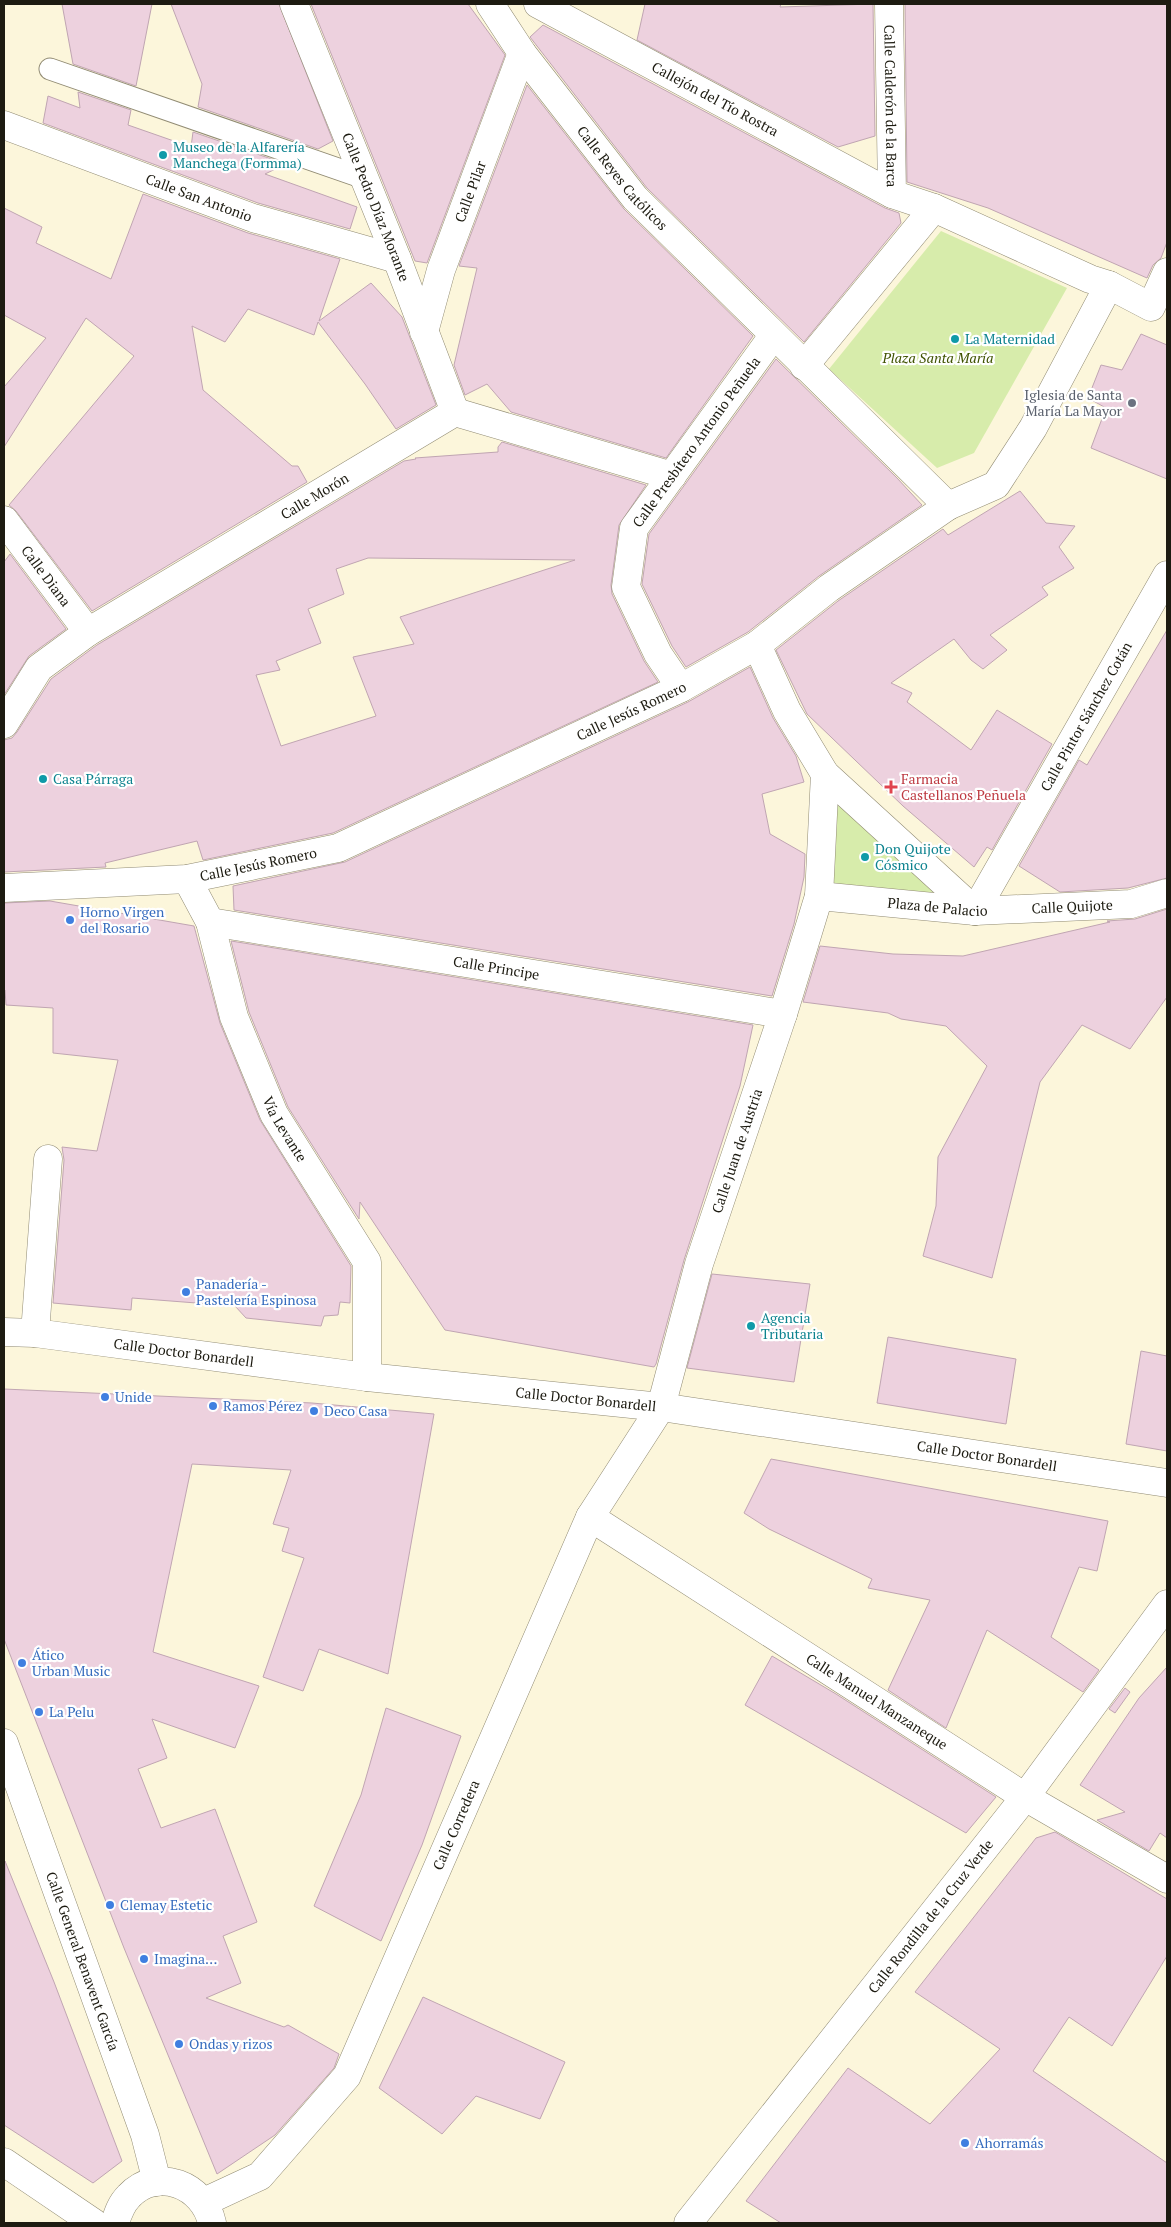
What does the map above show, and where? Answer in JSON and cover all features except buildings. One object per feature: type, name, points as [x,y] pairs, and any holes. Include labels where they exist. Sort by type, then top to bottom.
[{"type":"street","name":"Calle Pedro Díaz Morante","points":[[294,4],[397,259],[455,412]]},
{"type":"street","name":"Calle Reyes Católicos","points":[[490,4],[522,54],[635,198],[773,336]]},
{"type":"street","name":"Callejón del Tío Rostra","points":[[538,4],[892,194]]},
{"type":"street","name":"Calle Calderón de la Barca","points":[[889,4],[892,194],[934,208]]},
{"type":"street","name":"Calle Pilar","points":[[424,332],[441,270],[522,54]]},
{"type":"street","name":"Calle San Antonio","points":[[4,125],[253,218],[397,259]]},
{"type":"street","points":[[804,366],[934,208],[1090,279],[1109,285],[1151,307],[1167,272]]},
{"type":"street","name":"Calle Jesús Romero","points":[[4,888],[187,879],[338,848],[681,688],[756,645],[829,588],[948,506],[996,485],[1032,428],[1109,285]]},
{"type":"street","points":[[773,336],[948,506]]},
{"type":"street","name":"Calle Presbítero Antonio Peñuela","points":[[681,688],[658,654],[626,587],[634,528],[773,336]]},
{"type":"street","points":[[455,412],[672,476]]},
{"type":"street","name":"Calle Morón","points":[[4,724],[39,668],[88,632],[455,412]]},
{"type":"street","name":"Calle Diana","points":[[4,520],[88,632]]},
{"type":"street","name":"Calle Pintor Sánchez Cotán","points":[[975,911],[1167,575]]},
{"type":"street","name":"Plaza de Palacio","points":[[756,645],[787,711],[825,774],[975,911]]},
{"type":"street","points":[[819,896],[825,774]]},
{"type":"street","name":"Vía Levante","points":[[187,879],[210,922],[234,1017],[274,1114],[367,1262],[367,1376]]},
{"type":"street","name":"Calle Quijote","points":[[975,911],[1131,904],[1167,894]]},
{"type":"street","name":"Plaza de Palacio","points":[[819,896],[975,911]]},
{"type":"street","name":"Calle Juan de Austria","points":[[661,1406],[700,1264],[783,1014],[819,896]]},
{"type":"street","name":"Calle Principe","points":[[210,922],[783,1014]]},
{"type":"street","points":[[35,1334],[48,1159]]},
{"type":"street","name":"Calle Doctor Bonardell","points":[[4,1332],[35,1334],[367,1376],[661,1406],[1167,1483]]},
{"type":"street","name":"Calle Corredera","points":[[208,2213],[260,2176],[347,2076],[590,1518],[661,1406]]},
{"type":"street","name":"Calle Manuel Manzaneque","points":[[590,1518],[1025,1797],[1167,1879]]},
{"type":"street","name":"Calle Rondilla de la Cruz Verde","points":[[688,2223],[1025,1797],[1167,1604]]},
{"type":"street","name":"Calle General Benavent García","points":[[4,1743],[145,2135],[157,2182]]},
{"type":"street","points":[[4,2162],[94,2223]]},
{"type":"street","points":[[115,2223],[119,2209],[129,2195],[142,2186],[157,2182],[183,2185],[195,2192],[208,2213]]},
{"type":"lane","points":[[50,69],[364,178]]},
{"type":"green space","name":"Plaza Santa María","points":[[941,231],[1067,288],[974,453],[937,468],[829,369]]},
{"type":"green space","points":[[825,774],[975,911],[819,896]]},
{"type":"place","name":"Museo de la Alfarería Manchega (Formma)","points":[[163,155]]},
{"type":"place","name":"La Maternidad","points":[[955,339]]},
{"type":"place","name":"Iglesia de Santa María La Mayor","points":[[1132,403]]},
{"type":"place","name":"Casa Párraga","points":[[43,779]]},
{"type":"place","name":"Farmacia Castellanos Peñuela","points":[[891,787]]},
{"type":"place","name":"Don Quijote Cósmico","points":[[865,857]]},
{"type":"place","name":"Horno Virgen del Rosario","points":[[70,920]]},
{"type":"place","name":"Panadería - Pastelería Espinosa","points":[[186,1292]]},
{"type":"place","name":"Agencia Tributaria","points":[[751,1326]]},
{"type":"place","name":"Unide","points":[[105,1397]]},
{"type":"place","name":"Ramos Pérez","points":[[213,1406]]},
{"type":"place","name":"Deco Casa","points":[[314,1411]]},
{"type":"place","name":"Ático Urban Music","points":[[22,1663]]},
{"type":"place","name":"La Pelu","points":[[39,1712]]},
{"type":"place","name":"Clemay Estetic","points":[[110,1905]]},
{"type":"place","name":"Imagina...","points":[[144,1959]]},
{"type":"place","name":"Ondas y rizos","points":[[179,2044]]},
{"type":"place","name":"Ahorramás","points":[[965,2143]]}]
